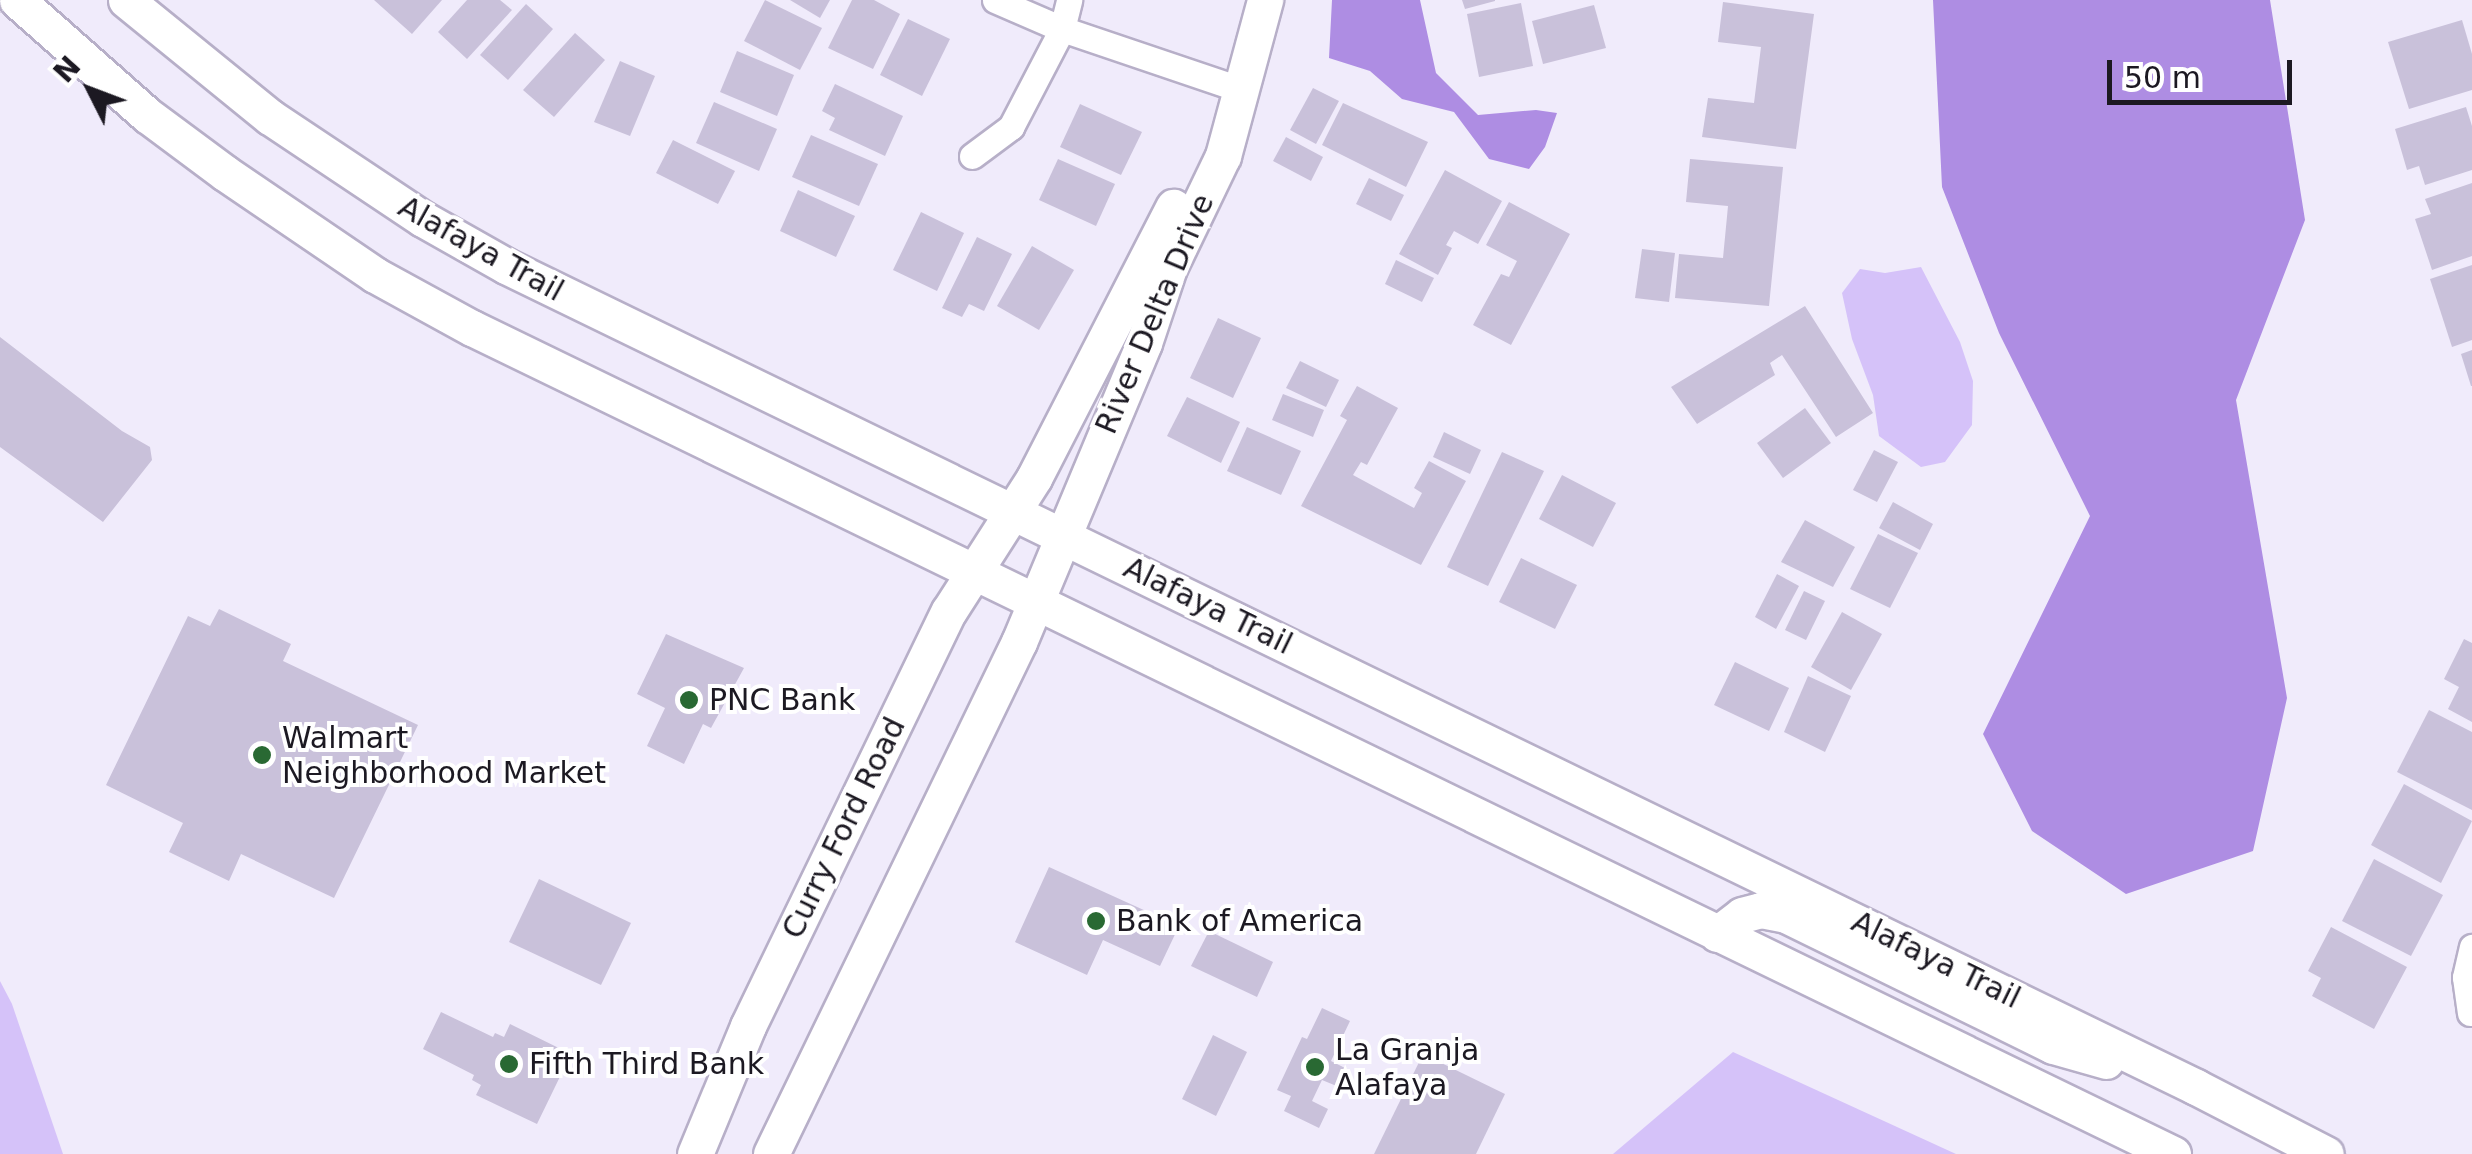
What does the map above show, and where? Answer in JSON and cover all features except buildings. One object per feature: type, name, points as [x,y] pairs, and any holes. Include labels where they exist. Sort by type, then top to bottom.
[{"type":"main road","points":[[17,0],[147,115],[293,222],[375,275],[550,368],[2173,1154]]},
{"type":"main road","name":"Alafaya Trail","points":[[126,0],[270,117],[423,219],[581,304],[2196,1087],[2326,1154]]},
{"type":"main road","name":"River Delta Drive","points":[[1062,536],[1144,343],[1169,268],[1223,156],[1265,0]]},
{"type":"main road","name":"River Delta Drive","points":[[1012,511],[1034,478],[1205,145],[1242,90]]},
{"type":"main road","name":"Curry Ford Road","points":[[695,1154],[748,1026],[949,612],[1012,511]]},
{"type":"main road","points":[[771,1154],[1034,604],[1062,536]]},
{"type":"main road","points":[[1716,934],[1742,915],[1761,910],[1786,915],[2053,1046],[2196,1087]]},
{"type":"street","points":[[995,0],[1062,29],[1242,90]]},
{"type":"street","points":[[972,156],[1011,127],[1062,29],[1069,0]]},
{"type":"street","points":[[2470,1012],[2465,976],[2472,947]]},
{"type":"shaded area","points":[[1332,0],[1420,0],[1436,73],[1478,115],[1536,110],[1557,113],[1545,147],[1529,169],[1489,159],[1454,112],[1402,99],[1370,71],[1329,58]]},
{"type":"shaded area","points":[[1933,0],[2270,0],[2305,220],[2236,400],[2287,698],[2253,851],[2126,894],[2032,831],[1983,734],[2090,516],[1999,333],[1942,187]]},
{"type":"shaded area","points":[[1921,267],[1960,342],[1973,381],[1972,425],[1945,462],[1921,467],[1879,436],[1873,395],[1852,339],[1842,293],[1860,269],[1885,273]]},
{"type":"shaded area","points":[[0,981],[12,1004],[63,1154],[0,1154]]},
{"type":"shaded area","points":[[1733,1052],[1956,1154],[1613,1154]]},
{"type":"place","name":"PNC Bank","points":[[689,700]]},
{"type":"place","name":"Walmart Neighborhood Market","points":[[262,755]]},
{"type":"place","name":"Bank of America","points":[[1096,921]]},
{"type":"place","name":"Fifth Third Bank","points":[[509,1064]]},
{"type":"place","name":"La Granja Alafaya","points":[[1315,1067]]}]
